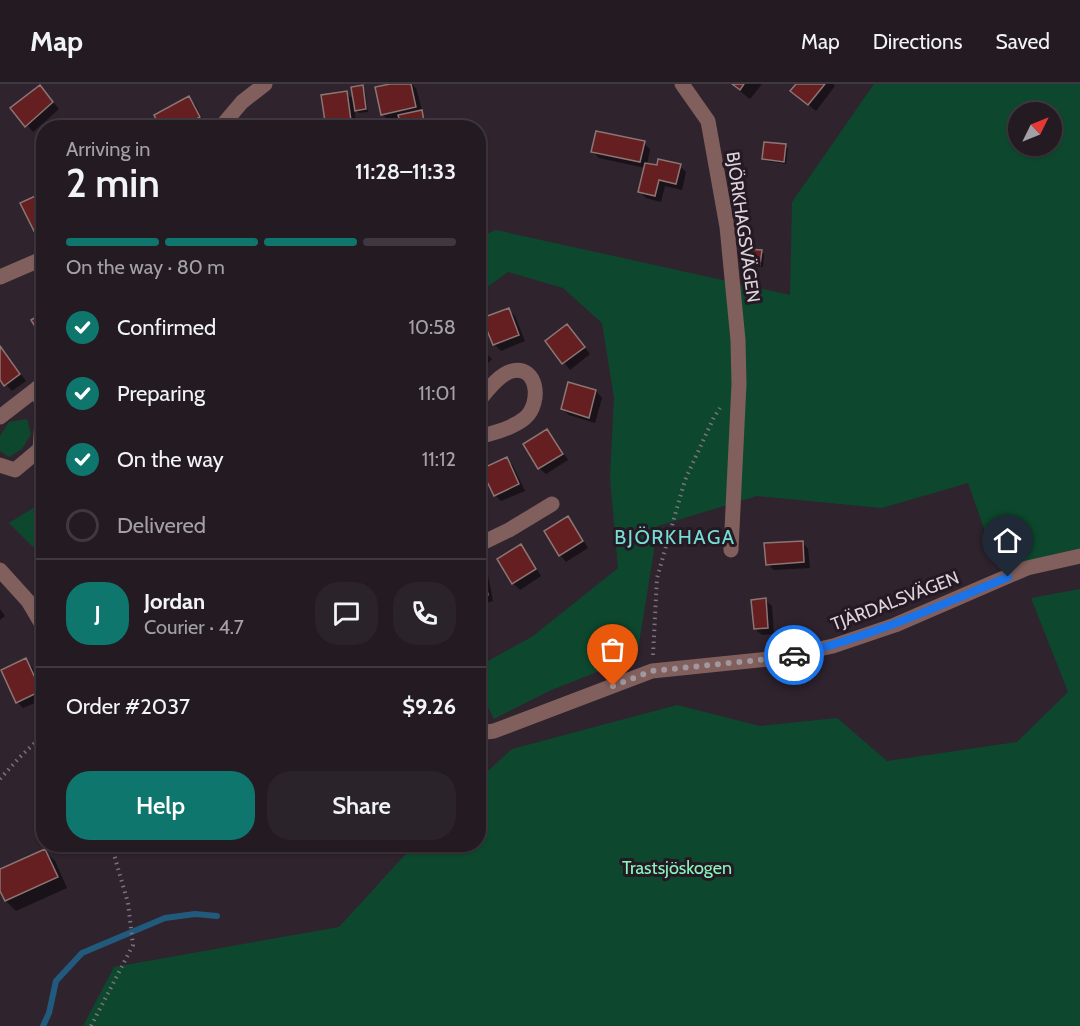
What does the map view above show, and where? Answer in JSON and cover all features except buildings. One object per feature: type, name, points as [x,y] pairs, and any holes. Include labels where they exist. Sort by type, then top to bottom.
[{"type":"street","points":[[227,120],[242,102],[265,84]]},
{"type":"street","name":"BJÖRKHAGSVÄGEN","points":[[682,84],[708,121],[727,227],[738,340],[739,384],[731,550]]},
{"type":"street","points":[[0,278],[36,262]]},
{"type":"street","points":[[486,394],[503,376],[512,371],[531,377],[536,388],[534,405],[527,416],[518,423],[486,434]]},
{"type":"street","points":[[0,417],[36,388]]},
{"type":"street","points":[[0,465],[15,470],[36,452]]},
{"type":"street","points":[[486,541],[552,504]]},
{"type":"street","name":"TJÄRDALSVÄGEN","points":[[486,732],[494,731],[652,671],[778,658],[833,646],[895,625],[1027,568],[1080,556]]},
{"type":"street","points":[[0,570],[28,601],[36,614]]},
{"type":"path","points":[[652,671],[657,578],[685,480],[714,417],[739,384]]},
{"type":"path","points":[[0,779],[36,742]]},
{"type":"path","points":[[91,1026],[133,945],[128,903],[113,852]]},
{"type":"green space","points":[[874,84],[1080,84],[1080,548],[998,568],[968,483],[882,508],[757,496],[658,526],[637,656],[549,691],[494,719],[486,704],[486,662],[533,636],[618,568],[610,478],[614,398],[602,323],[563,288],[508,272],[486,288],[486,234],[496,230],[790,295],[792,202]]},
{"type":"green space","points":[[27,419],[31,434],[22,449],[9,457],[0,451],[0,436],[9,422]]},
{"type":"green space","points":[[36,506],[36,550],[9,523]]},
{"type":"green space","name":"Trastsjöskogen","points":[[1080,589],[1080,1026],[83,1026],[114,967],[339,927],[408,852],[486,852],[486,773],[512,749],[677,705],[760,726],[837,718],[887,761],[1017,742],[1068,692],[1031,598]]},
{"type":"waterway","points":[[43,1026],[49,1013],[56,981],[82,953],[165,918],[195,914],[217,916]]},
{"type":"way so far","points":[[613,686],[652,671],[794,655]]},
{"type":"district","name":"BJÖRKHAGA","points":[[675,537]]},
{"type":"route","points":[[794,655],[833,646],[895,625],[1008,577]]}]
